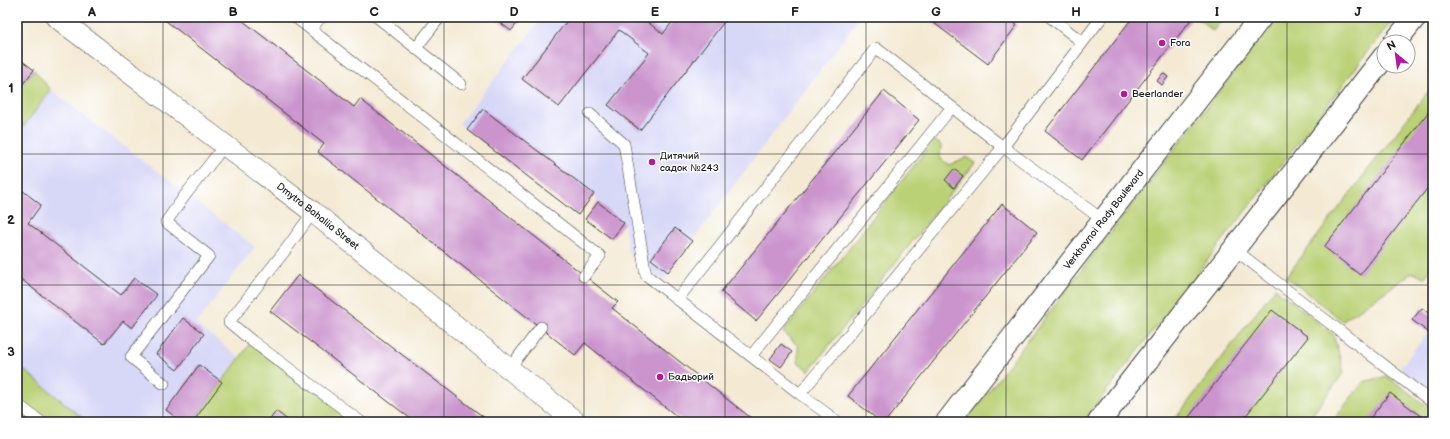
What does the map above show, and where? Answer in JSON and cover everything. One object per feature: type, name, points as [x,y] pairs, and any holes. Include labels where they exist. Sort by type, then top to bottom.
[{"type":"street","name":"Dmytra Bahaliia Street","points":[[56,17],[313,212],[576,422]]},
{"type":"street","name":"Verkhovnoi Rady Boulevard","points":[[947,422],[1261,17]]},
{"type":"street","points":[[1401,34],[1415,17]]},
{"type":"street","points":[[1099,422],[1376,67]]},
{"type":"lane","points":[[295,17],[600,256],[584,276]]},
{"type":"lane","points":[[311,29],[321,17]]},
{"type":"lane","points":[[377,17],[461,84]]},
{"type":"lane","points":[[416,48],[440,17]]},
{"type":"lane","points":[[1050,17],[1082,42]]},
{"type":"lane","points":[[800,394],[1003,147],[1102,17]]},
{"type":"lane","points":[[677,300],[876,48],[1003,147],[1104,220]]},
{"type":"lane","points":[[751,356],[952,107]]},
{"type":"lane","points":[[590,114],[624,144],[646,275],[838,422]]},
{"type":"lane","points":[[164,384],[130,357],[209,256],[166,222],[225,145]]},
{"type":"lane","points":[[313,212],[229,322],[252,341],[361,422]]},
{"type":"lane","points":[[1234,249],[1433,403]]},
{"type":"lane","points":[[509,368],[541,327]]},
{"type":"lane","points":[[17,404],[41,422]]},
{"type":"shaded area","name":"Дитячий садок №243","points":[[543,17],[860,17],[663,280],[628,253],[624,223],[598,202],[594,194],[483,110],[467,130],[459,124]]},
{"type":"shaded area","points":[[51,90],[255,247],[196,324],[239,357],[193,422],[87,422],[17,364],[17,135]]},
{"type":"shaded area","points":[[1433,326],[1433,393],[1400,368]]},
{"type":"green space","points":[[1196,17],[1224,17],[1213,31]]},
{"type":"green space","points":[[1276,17],[1395,17],[1382,34],[1376,34],[1376,42],[1083,422],[965,422]]},
{"type":"green space","points":[[34,70],[51,90],[17,135],[17,91]]},
{"type":"green space","points":[[1433,85],[1433,266],[1425,277],[1412,273],[1343,321],[1286,277]]},
{"type":"green space","points":[[934,140],[941,145],[940,158],[949,165],[966,157],[975,163],[809,371],[798,362],[798,346],[783,332]]},
{"type":"green space","points":[[1275,288],[1333,334],[1344,372],[1307,422],[1173,422]]},
{"type":"green space","points":[[252,341],[361,422],[193,422]]},
{"type":"green space","points":[[17,364],[87,422],[17,422]]},
{"type":"green space","points":[[1387,376],[1433,411],[1433,422],[1332,422],[1363,382]]},
{"type":"building","points":[[161,17],[238,17],[354,107],[360,99],[618,302],[612,308],[756,422],[684,422],[585,343],[575,355],[318,152],[324,144]]},
{"type":"building","points":[[493,17],[522,17],[511,31]]},
{"type":"building","points":[[570,17],[641,17],[663,34],[676,17],[727,18],[640,130],[608,105],[649,53],[619,30],[559,107],[522,79]]},
{"type":"building","points":[[926,17],[1006,17],[1017,25],[988,64]]},
{"type":"building","points":[[1133,17],[1193,17],[1082,160],[1045,131]]},
{"type":"building","points":[[17,57],[34,70],[17,91]]},
{"type":"building","points":[[1163,73],[1168,77],[1162,85],[1157,81]]},
{"type":"building","points":[[884,91],[919,120],[756,321],[721,292]]},
{"type":"building","points":[[1433,106],[1433,181],[1360,275],[1324,247]]},
{"type":"building","points":[[483,109],[594,194],[578,215],[467,130]]},
{"type":"building","points":[[954,169],[963,176],[954,188],[945,180]]},
{"type":"building","points":[[18,187],[41,205],[28,223],[121,295],[134,278],[157,295],[132,328],[123,321],[104,344],[17,276]]},
{"type":"building","points":[[598,202],[624,223],[612,239],[585,219]]},
{"type":"building","points":[[1002,204],[1037,232],[885,422],[881,422],[848,396]]},
{"type":"building","points":[[675,228],[692,241],[668,272],[651,259]]},
{"type":"building","points":[[298,275],[490,422],[415,422],[270,311]]},
{"type":"building","points":[[1422,308],[1433,317],[1433,326],[1428,332],[1412,320]]},
{"type":"building","points":[[1272,310],[1308,337],[1241,422],[1185,422]]},
{"type":"building","points":[[183,318],[204,334],[177,370],[156,354]]},
{"type":"building","points":[[781,344],[792,352],[781,367],[770,359]]},
{"type":"building","points":[[199,365],[222,382],[193,422],[182,422],[166,410]]},
{"type":"building","points":[[1390,393],[1413,410],[1428,422],[1367,422]]},
{"type":"building","points":[[276,411],[290,422],[270,422],[269,421]]},
{"type":"place","name":"Fora","points":[[1162,43]]},
{"type":"place","name":"Beerlander","points":[[1124,94]]},
{"type":"place","name":"Дитячий садок №243","points":[[652,162]]},
{"type":"place","name":"Бадьорий","points":[[660,377]]}]
